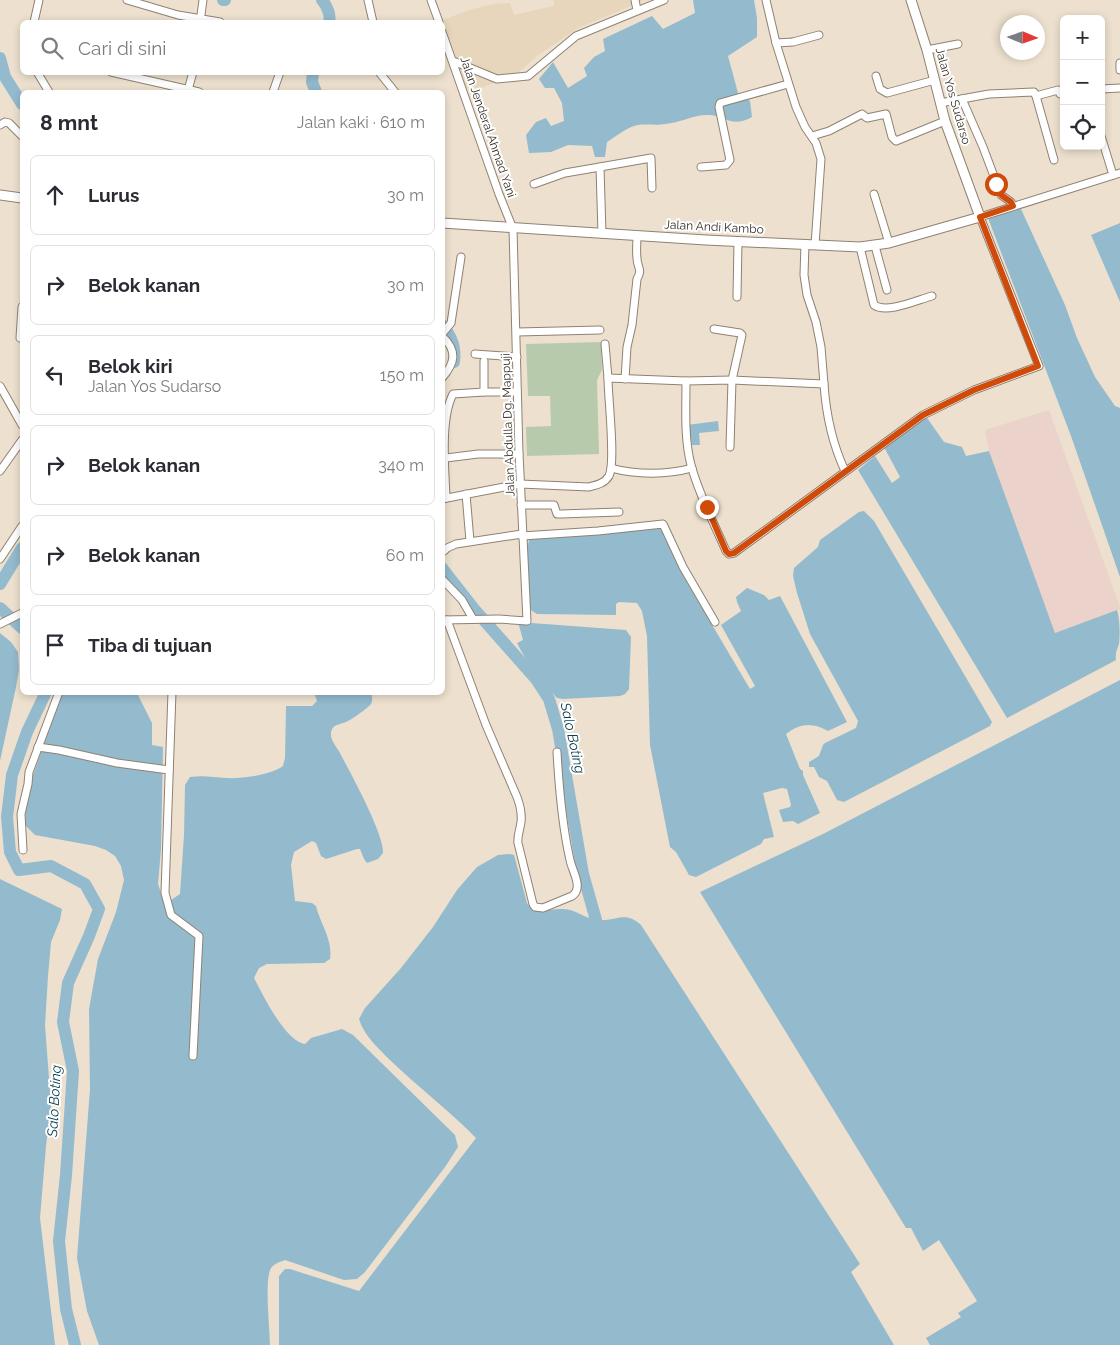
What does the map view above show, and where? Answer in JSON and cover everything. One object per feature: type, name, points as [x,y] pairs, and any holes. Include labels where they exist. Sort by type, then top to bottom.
[{"type":"street","points":[[34,20],[39,0]]},
{"type":"street","points":[[127,0],[196,20]]},
{"type":"street","points":[[200,20],[203,0]]},
{"type":"street","points":[[368,0],[373,20]]},
{"type":"street","points":[[431,0],[438,20]]},
{"type":"street","points":[[634,0],[638,10]]},
{"type":"street","points":[[453,61],[497,79],[528,76],[576,36],[664,0]]},
{"type":"street","points":[[766,0],[776,44],[799,116],[812,136],[820,154],[815,245]]},
{"type":"street","name":"Jalan Yos Sudarso","points":[[845,471],[923,415],[974,390],[1038,366],[945,121],[927,50],[911,0]]},
{"type":"street","points":[[776,44],[819,35]]},
{"type":"street","name":"Jalan Jenderal Ahmad Yani","points":[[445,40],[513,229]]},
{"type":"street","points":[[927,50],[958,44]]},
{"type":"street","points":[[1120,63],[1120,70]]},
{"type":"street","points":[[39,75],[48,90]]},
{"type":"street","points":[[123,75],[188,90],[191,75]]},
{"type":"street","points":[[274,90],[279,75]]},
{"type":"street","points":[[381,75],[393,90]]},
{"type":"street","points":[[876,76],[880,89],[887,93],[935,80]]},
{"type":"street","points":[[701,167],[726,165],[730,160],[720,103],[788,84]]},
{"type":"street","points":[[1105,89],[1120,88]]},
{"type":"street","points":[[1036,96],[1058,90],[1060,94]]},
{"type":"street","points":[[940,103],[989,94],[1034,92],[1054,160]]},
{"type":"street","points":[[962,99],[1001,195],[1011,202],[1013,206]]},
{"type":"street","points":[[812,136],[829,131],[862,114],[867,118],[886,114],[892,137],[896,140],[945,121]]},
{"type":"street","points":[[0,125],[5,122],[9,123],[20,134]]},
{"type":"street","points":[[980,217],[1116,174],[1105,146]]},
{"type":"street","points":[[534,184],[565,173],[651,158],[652,188]]},
{"type":"street","points":[[600,167],[602,234]]},
{"type":"street","points":[[874,194],[889,244]]},
{"type":"street","points":[[0,195],[20,198]]},
{"type":"street","name":"Jalan Andi Kambo","points":[[445,223],[513,229],[860,247],[889,244],[980,217]]},
{"type":"street","name":"Jalan Abdulla Dg. Mappuji","points":[[475,619],[527,620],[520,484],[513,229]]},
{"type":"street","points":[[625,379],[627,347],[632,325],[637,279],[640,274],[640,266],[637,261],[636,236]]},
{"type":"street","points":[[737,297],[738,241]]},
{"type":"street","points":[[686,381],[686,434],[692,468],[714,525],[729,554],[734,553],[845,471],[837,451],[826,411],[821,347],[816,322],[807,295],[804,275],[805,244]]},
{"type":"street","points":[[875,246],[887,290]]},
{"type":"street","points":[[860,247],[874,305],[882,308],[893,308],[932,296]]},
{"type":"street","points":[[445,332],[451,325],[461,257]]},
{"type":"street","points":[[517,332],[600,330]]},
{"type":"street","points":[[714,330],[740,333],[742,335],[732,380],[730,446]]},
{"type":"street","points":[[445,337],[452,348],[453,357],[452,365],[445,374]]},
{"type":"street","points":[[445,498],[520,484],[588,487],[598,485],[604,481],[609,476],[612,460],[605,344]]},
{"type":"street","points":[[475,354],[517,357]]},
{"type":"street","points":[[484,361],[484,392]]},
{"type":"street","points":[[608,378],[824,384]]},
{"type":"street","points":[[0,386],[20,421]]},
{"type":"street","points":[[445,422],[453,394],[517,392]]},
{"type":"street","points":[[0,470],[20,443]]},
{"type":"street","points":[[445,443],[445,470]]},
{"type":"street","points":[[446,458],[478,454],[519,454]]},
{"type":"street","points":[[611,468],[631,473],[673,472],[692,468]]},
{"type":"street","points":[[466,494],[470,541]]},
{"type":"street","points":[[521,505],[554,505],[557,512],[561,514],[619,512]]},
{"type":"street","points":[[445,550],[456,544],[470,541],[663,524],[683,567],[715,622]]},
{"type":"street","points":[[0,559],[20,529]]},
{"type":"street","points":[[445,582],[462,600],[475,619]]},
{"type":"street","points":[[0,624],[20,614]]},
{"type":"street","points":[[475,619],[445,620],[482,718],[517,797],[521,821],[517,838],[533,904],[538,908],[543,908],[572,896],[577,890],[566,844],[556,752]]},
{"type":"street","points":[[23,850],[21,808],[28,784],[29,772],[34,763],[38,747],[58,695]]},
{"type":"street","points":[[172,695],[173,716],[169,770],[165,893],[171,915],[199,936],[193,1056]]},
{"type":"street","points":[[38,747],[117,763],[169,770]]},
{"type":"shaded area","points":[[554,0],[643,1],[578,28],[537,56],[519,72],[477,90],[474,86],[466,89],[445,26],[445,20],[443,20],[469,10],[494,4],[510,3],[514,15],[554,6]]},
{"type":"shaded area","points":[[1049,410],[1120,607],[1120,609],[1055,633],[989,451],[985,430]]},
{"type":"green space","points":[[601,342],[602,370],[597,380],[599,454],[527,456],[526,427],[551,426],[550,396],[528,396],[526,344]]},
{"type":"water","points":[[693,0],[754,0],[757,18],[757,37],[728,56],[738,93],[750,101],[752,117],[738,122],[713,115],[702,115],[658,125],[634,126],[607,142],[605,157],[595,157],[592,146],[568,145],[551,152],[529,153],[526,135],[536,122],[546,118],[551,126],[564,121],[562,103],[554,88],[545,88],[539,79],[553,62],[568,88],[587,76],[584,68],[594,57],[605,51],[603,39],[652,16],[663,29],[695,13]]},
{"type":"water","points":[[1021,209],[1065,305],[1077,338],[1095,377],[1115,406],[1120,408],[1120,577],[1071,436],[988,218]]},
{"type":"water","points":[[1120,223],[1120,302],[1091,235]]},
{"type":"water","points":[[925,415],[944,442],[962,447],[966,456],[989,451],[1055,633],[1117,610],[1120,636],[1116,660],[1007,718],[858,470],[875,456],[892,483],[900,477],[884,447]]},
{"type":"water","points":[[718,421],[719,431],[699,433],[700,445],[692,445],[691,438],[688,438],[687,425]]},
{"type":"water","points":[[864,511],[874,521],[992,722],[990,726],[844,802],[837,800],[827,781],[819,777],[814,767],[809,767],[809,762],[819,756],[825,743],[856,728],[858,721],[810,634],[793,576],[794,568],[818,547],[820,540],[859,512]]},
{"type":"water","points":[[656,527],[661,529],[685,579],[750,689],[755,686],[721,625],[741,611],[736,597],[747,588],[764,595],[769,600],[780,596],[847,722],[828,731],[817,726],[807,725],[791,730],[786,734],[820,813],[798,824],[793,821],[783,822],[779,810],[791,805],[787,789],[782,788],[763,793],[774,837],[764,839],[761,844],[696,877],[689,875],[676,852],[670,847],[650,745],[647,636],[642,611],[637,603],[619,602],[616,604],[616,615],[537,614],[529,606],[527,550],[529,540],[532,537],[622,532]]},
{"type":"water","points":[[518,622],[626,630],[631,637],[629,689],[620,696],[557,698],[535,672],[517,643],[523,640]]},
{"type":"water","points":[[0,633],[11,642],[18,652],[19,670],[0,761]]},
{"type":"water","points":[[1120,680],[1120,1345],[930,1345],[926,1338],[961,1317],[958,1313],[977,1301],[939,1240],[923,1251],[911,1228],[906,1228],[700,892],[823,834]]},
{"type":"water","points":[[61,695],[138,695],[152,723],[152,745],[163,747],[161,849],[158,884],[165,904],[180,894],[185,785],[190,777],[240,778],[256,776],[278,769],[283,766],[285,758],[286,706],[312,706],[317,701],[315,695],[372,695],[372,701],[369,706],[348,721],[334,727],[331,735],[373,819],[382,844],[383,853],[378,859],[367,863],[360,849],[326,859],[321,856],[316,843],[312,841],[294,852],[291,865],[295,901],[312,903],[316,906],[330,945],[330,959],[324,963],[267,964],[259,968],[254,978],[275,1016],[297,1041],[305,1044],[311,1038],[342,1029],[353,1035],[455,1135],[458,1147],[445,1167],[365,1272],[357,1279],[344,1280],[285,1260],[271,1268],[268,1283],[270,1345],[99,1345],[87,1311],[77,1258],[90,1089],[89,1009],[98,959],[116,912],[124,880],[121,866],[115,856],[106,850],[95,846],[35,835],[26,826],[26,803],[31,781]]},
{"type":"water","points":[[498,855],[514,855],[527,903],[531,907],[539,910],[568,909],[597,920],[625,917],[641,925],[860,1264],[851,1272],[894,1345],[279,1345],[279,1276],[285,1269],[359,1291],[476,1138],[382,1053],[368,1037],[359,1019],[365,1008],[401,968],[433,927],[457,890],[477,867]]},
{"type":"water","points":[[0,879],[62,909],[60,920],[51,942],[48,976],[45,1025],[51,1105],[40,1218],[55,1345],[0,1345]]},
{"type":"waterway","name":"Salo Boting","points":[[322,0],[328,11],[329,20]]},
{"type":"waterway","name":"Salo Boting","points":[[0,58],[5,77],[20,101]]},
{"type":"waterway","name":"Salo Boting","points":[[313,75],[312,82],[315,90]]},
{"type":"waterway","name":"Salo Boting","points":[[445,329],[452,342],[454,362]]},
{"type":"waterway","name":"Salo Boting","points":[[0,584],[20,551]]},
{"type":"waterway","name":"Salo Boting","points":[[445,572],[474,609],[536,679],[549,699],[558,729],[583,874],[596,920]]},
{"type":"waterway","name":"Salo Boting","points":[[0,608],[20,626]]},
{"type":"waterway","name":"Salo Boting","points":[[45,695],[27,732],[12,775],[7,817],[10,852],[19,870],[51,866],[85,884],[99,909],[68,983],[63,1022],[73,1071],[66,1175],[59,1241],[66,1309],[75,1345]]},
{"type":"route","points":[[707,507],[727,553],[732,554],[886,440],[923,415],[974,390],[1038,366],[980,217],[1013,206],[1011,202],[1001,195],[996,184]]}]
